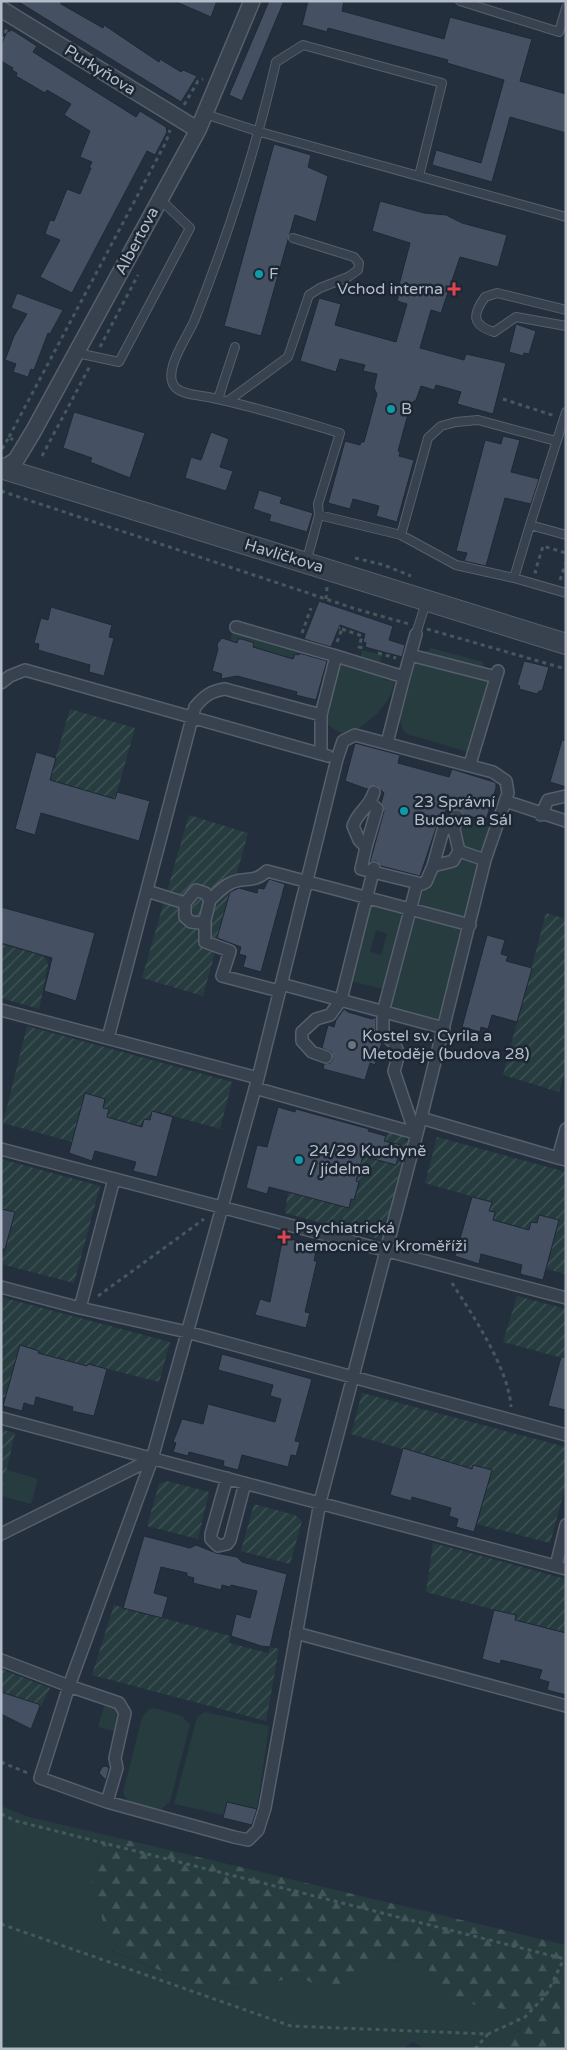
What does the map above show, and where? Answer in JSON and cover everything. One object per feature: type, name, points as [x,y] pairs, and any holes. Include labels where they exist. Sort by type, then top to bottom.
[{"type":"street","name":"Albertova","points":[[1,468],[16,460],[77,353],[198,130],[252,1]]},
{"type":"street","name":"Purkyňova","points":[[6,19],[170,123],[198,130]]},
{"type":"street","name":"Havlíčkova","points":[[1,468],[566,644]]},
{"type":"street","points":[[236,627],[404,677]]},
{"type":"street","points":[[387,743],[417,630]]},
{"type":"street","points":[[410,655],[497,674],[470,764]]},
{"type":"street","points":[[321,754],[321,715],[324,697],[336,656]]},
{"type":"street","points":[[1,683],[10,676],[25,670],[337,759]]},
{"type":"street","points":[[108,1038],[195,707],[214,690],[225,689],[321,715]]},
{"type":"street","points":[[355,735],[470,764],[493,772],[506,780],[508,793],[485,860],[421,1118],[415,1133],[320,1502],[265,1808],[258,1830],[248,1840],[107,1802],[40,1778],[69,1686],[152,1459],[256,1083],[343,741],[355,735]]},
{"type":"street","points":[[366,847],[359,840],[353,826],[355,819],[371,803],[374,792]]},
{"type":"street","points":[[541,815],[548,800],[566,796]]},
{"type":"street","points":[[505,801],[541,815],[566,821]]},
{"type":"street","points":[[371,803],[377,809],[361,869],[373,870],[417,884],[426,882],[444,827],[454,829]]},
{"type":"street","points":[[457,816],[454,829],[460,851]]},
{"type":"street","points":[[460,851],[485,860]]},
{"type":"street","points":[[432,866],[453,861],[460,851]]},
{"type":"street","points":[[326,1057],[312,1052],[302,1041],[302,1032],[316,1020],[330,1015],[341,1000],[373,870]]},
{"type":"street","points":[[444,1028],[341,1000],[222,976],[230,951],[205,942],[205,920],[210,900],[221,889],[233,882],[259,879],[267,871],[470,925]]},
{"type":"street","points":[[415,1133],[394,1072],[399,1054],[394,1043],[383,1033],[383,1012],[417,884]]},
{"type":"street","points":[[205,920],[200,923],[191,922],[185,917],[184,903],[196,890],[205,893],[210,900]]},
{"type":"street","points":[[147,891],[184,903]]},
{"type":"street","points":[[1,1010],[108,1038],[415,1133]]},
{"type":"street","points":[[421,1118],[562,1159],[566,1129]]},
{"type":"street","points":[[1,1149],[566,1298]]},
{"type":"street","points":[[80,1308],[114,1179]]},
{"type":"street","points":[[1,1286],[80,1308],[187,1332],[566,1436]]},
{"type":"street","points":[[1,1418],[561,1567],[566,1525]]},
{"type":"street","points":[[1,1534],[152,1459]]},
{"type":"street","points":[[227,1478],[211,1539],[218,1546],[222,1547],[230,1540],[245,1483]]},
{"type":"street","points":[[296,1633],[566,1706]]},
{"type":"street","points":[[1,1660],[119,1703],[125,1713],[115,1758],[117,1768],[107,1802]]},
{"type":"lane","points":[[460,1],[562,32],[566,8]]},
{"type":"lane","points":[[306,563],[319,515],[318,504],[340,433],[228,401],[183,392],[171,380],[171,368],[195,320],[260,132],[276,62],[303,45],[442,83],[419,176]]},
{"type":"lane","points":[[205,114],[260,132],[566,216]]},
{"type":"lane","points":[[77,353],[119,362],[190,228],[160,199]]},
{"type":"lane","points":[[228,401],[288,357],[309,295],[320,288],[348,277],[358,270],[359,263],[354,257],[293,238]]},
{"type":"lane","points":[[566,310],[497,293],[485,297],[476,312],[477,321],[483,329],[494,332],[516,316],[566,326]]},
{"type":"lane","points":[[535,319],[538,304]]},
{"type":"lane","points":[[218,399],[235,347]]},
{"type":"lane","points":[[514,578],[565,415]]},
{"type":"lane","points":[[401,535],[428,438],[441,426],[456,422],[478,420],[556,441]]},
{"type":"lane","points":[[319,515],[401,535],[456,565],[514,578],[566,593]]},
{"type":"lane","points":[[530,525],[566,535]]},
{"type":"lane","points":[[417,630],[426,601]]},
{"type":"path","points":[[9,438],[166,142],[170,123],[198,81],[203,80],[206,73]]},
{"type":"path","points":[[503,399],[565,415]]},
{"type":"path","points":[[1,490],[417,630],[566,669]]},
{"type":"path","points":[[543,574],[535,572],[543,546],[566,553]]},
{"type":"path","points":[[552,577],[560,580],[566,564]]},
{"type":"path","points":[[298,645],[311,608]]},
{"type":"path","points":[[342,629],[362,636],[359,647],[396,658],[397,656]]},
{"type":"path","points":[[80,1308],[221,1207]]},
{"type":"path","points":[[441,1265],[476,1320],[498,1363],[511,1398],[512,1421]]},
{"type":"path","points":[[1,1762],[40,1778]]},
{"type":"path","points":[[1,1814],[16,1820],[565,1959],[546,1995],[525,2017],[488,2034],[475,2049]]},
{"type":"path","points":[[1,1924],[291,2026],[488,2034]]},
{"type":"green space","points":[[233,631],[302,651],[309,656],[307,658],[295,654],[293,659],[253,647],[254,643],[238,640],[237,643],[230,641]]},
{"type":"green space","points":[[431,648],[483,662],[484,668],[490,669],[488,684],[468,752],[407,734],[402,729],[400,719],[419,650],[426,652]]},
{"type":"green space","points":[[362,650],[382,655],[379,664],[360,660]]},
{"type":"green space","points":[[336,662],[384,676],[383,679],[388,681],[389,677],[394,681],[389,698],[384,706],[370,720],[346,736],[324,723]]},
{"type":"green space","points":[[70,709],[135,728],[115,799],[49,780]]},
{"type":"green space","points":[[189,815],[248,833],[203,996],[142,978]]},
{"type":"green space","points":[[460,818],[489,827],[482,856],[464,849],[457,829]]},
{"type":"green space","points":[[463,856],[480,861],[464,921],[413,908],[418,887],[428,889],[431,874]]},
{"type":"green space","points":[[368,899],[408,910],[387,990],[347,980]],"holes":[[[376,930],[387,934],[381,955],[370,952]]]},
{"type":"green space","points":[[411,912],[463,925],[439,1024],[386,1010]]},
{"type":"green space","points":[[546,913],[566,919],[566,1067],[559,1092],[503,1075]]},
{"type":"green space","points":[[1,944],[41,955],[46,959],[48,965],[39,1009],[1,998]]},
{"type":"green space","points":[[27,1026],[232,1082],[220,1129],[159,1112],[150,1120],[144,1119],[142,1127],[107,1117],[109,1109],[103,1108],[105,1099],[85,1094],[72,1142],[3,1123]]},
{"type":"green space","points":[[388,1132],[404,1136],[407,1144],[382,1240],[285,1213],[288,1192],[349,1208],[351,1199],[354,1200],[360,1183],[356,1181],[347,1151],[395,1165],[401,1145],[384,1141]]},
{"type":"green space","points":[[437,1137],[566,1172],[566,1274],[546,1269],[559,1220],[539,1215],[537,1223],[531,1222],[529,1230],[493,1220],[496,1214],[489,1211],[492,1202],[425,1183]]},
{"type":"green space","points":[[1,1159],[100,1186],[74,1283],[1,1264],[15,1213],[1,1209]]},
{"type":"green space","points":[[517,1296],[566,1309],[566,1359],[503,1342]]},
{"type":"green space","points":[[1,1297],[170,1342],[159,1382],[38,1353],[39,1351],[20,1345],[5,1398],[1,1397]]},
{"type":"green space","points":[[362,1393],[566,1447],[566,1484],[550,1543],[477,1524],[491,1471],[473,1465],[471,1469],[351,1434]]},
{"type":"green space","points":[[1,1429],[15,1433],[1,1494]]},
{"type":"green space","points":[[1,1468],[38,1479],[31,1504],[1,1496]]},
{"type":"green space","points":[[167,1481],[209,1492],[198,1539],[147,1526],[159,1484]]},
{"type":"green space","points":[[254,1504],[295,1515],[302,1521],[290,1564],[241,1551]]},
{"type":"green space","points":[[433,1543],[566,1579],[566,1630],[563,1632],[515,1620],[515,1615],[426,1592]]},
{"type":"green space","points":[[114,1605],[230,1636],[229,1643],[268,1653],[270,1647],[279,1649],[266,1721],[92,1675]]},
{"type":"green space","points":[[1,1669],[50,1688],[41,1706],[1,1692]]},
{"type":"green space","points":[[105,1703],[123,1708],[116,1732],[98,1727]]},
{"type":"green space","points":[[155,1708],[182,1716],[190,1725],[170,1802],[159,1811],[132,1804],[123,1792],[142,1718],[149,1709]]},
{"type":"green space","points":[[205,1712],[269,1726],[257,1809],[227,1802],[224,1815],[174,1804],[197,1717]]},
{"type":"green space","points":[[1,1806],[29,1817],[106,1835],[91,1879],[112,1951],[202,1988],[262,1987],[296,1975],[331,1992],[381,1961],[423,1959],[445,2000],[514,2011],[522,2029],[485,2049],[425,2049],[413,2042],[403,2049],[1,2049]]},
{"type":"green space","points":[[106,1835],[566,1945],[566,2049],[485,2049],[522,2029],[514,2011],[445,2000],[423,1959],[381,1961],[331,1992],[296,1975],[262,1987],[202,1988],[111,1950],[91,1879]]},
{"type":"building","points":[[17,1],[61,1],[61,4],[103,28],[104,25],[159,62],[160,59],[181,72],[183,70],[197,76],[181,102]]},
{"type":"building","points":[[174,1],[217,1],[211,17]]},
{"type":"building","points":[[269,1],[284,1],[242,101],[229,95]]},
{"type":"building","points":[[308,1],[344,1],[342,11],[444,39],[450,17],[532,39],[520,81],[566,94],[566,133],[510,117],[492,182],[432,165],[436,150],[481,163],[504,80],[447,63],[448,60],[328,28],[327,32],[302,25]]},
{"type":"building","points":[[12,30],[37,46],[33,52],[136,117],[140,111],[166,127],[167,132],[155,155],[147,151],[72,293],[40,277],[60,240],[45,234],[50,220],[54,221],[67,189],[80,194],[91,168],[89,168],[92,162],[80,157],[90,131],[64,115],[71,104],[47,90],[45,93],[16,76],[17,73],[12,70],[13,68],[1,61],[1,44],[7,32]]},
{"type":"building","name":"F","points":[[274,144],[311,155],[308,167],[328,176],[316,222],[295,215],[261,336],[224,326]]},
{"type":"building","name":"B","points":[[380,201],[424,213],[446,215],[462,223],[507,235],[498,267],[460,257],[441,313],[431,310],[420,348],[464,360],[466,354],[506,363],[493,414],[457,404],[461,392],[436,385],[434,390],[421,386],[416,400],[411,403],[398,451],[400,452],[399,456],[414,460],[397,522],[376,516],[379,506],[353,499],[350,509],[328,503],[345,441],[360,445],[361,442],[364,442],[377,394],[374,388],[377,374],[363,371],[365,365],[340,359],[336,372],[300,361],[319,298],[341,304],[335,325],[396,342],[407,304],[397,301],[401,286],[399,285],[410,243],[372,231]]},
{"type":"building","points":[[17,293],[63,310],[50,334],[48,333],[34,370],[31,369],[28,377],[13,372],[16,364],[5,360],[14,336],[27,314],[11,308]]},
{"type":"building","points":[[516,324],[536,331],[529,354],[524,353],[523,356],[509,352]]},
{"type":"building","points":[[74,412],[145,433],[130,478],[90,462],[92,458],[63,448]]},
{"type":"building","points":[[211,432],[229,439],[220,467],[233,471],[226,491],[185,478],[191,457],[201,460]]},
{"type":"building","points":[[503,436],[520,440],[511,472],[539,479],[531,504],[505,498],[486,566],[464,561],[467,553],[456,551],[485,440],[501,444]]},
{"type":"building","points":[[259,490],[282,497],[280,503],[313,513],[307,532],[269,521],[271,515],[253,509]]},
{"type":"building","points":[[319,601],[393,626],[389,640],[405,645],[402,657],[365,647],[366,643],[363,642],[365,634],[340,625],[331,647],[304,639]]},
{"type":"building","points":[[51,607],[112,625],[109,637],[114,638],[104,676],[89,672],[90,665],[38,650],[39,644],[34,643],[41,618],[48,620]]},
{"type":"building","points":[[222,638],[237,643],[238,639],[242,639],[254,643],[253,647],[293,659],[295,654],[299,655],[299,653],[327,661],[316,700],[296,695],[297,692],[237,676],[221,679],[222,674],[212,671],[218,649],[217,644]]},
{"type":"building","points":[[524,661],[549,667],[542,691],[539,691],[537,694],[519,689],[520,686],[517,685]]},
{"type":"building","points":[[562,740],[566,741],[566,787],[550,782]]},
{"type":"building","name":"23 Správní Budova a Sál","points":[[355,743],[400,755],[398,763],[449,777],[452,769],[496,783],[486,820],[464,815],[459,809],[451,812],[446,810],[444,820],[437,825],[420,876],[381,866],[376,861],[370,862],[384,811],[381,803],[384,793],[376,785],[367,789],[345,781]]},
{"type":"building","points":[[36,752],[56,758],[50,780],[115,799],[117,792],[150,801],[139,841],[41,813],[35,835],[15,829]]},
{"type":"building","points":[[269,879],[285,884],[261,972],[243,967],[246,956],[239,954],[241,947],[217,938],[230,892],[239,888],[257,893],[258,888],[264,889]]},
{"type":"building","points":[[1,907],[95,933],[76,1001],[44,991],[52,958],[1,943]]},
{"type":"building","points":[[487,935],[505,940],[501,954],[508,956],[506,961],[532,968],[517,1022],[492,1015],[488,1029],[481,1027],[480,1032],[462,1027]]},
{"type":"building","name":"Kostel sv. Cyrila a Metoděje (budova 28)","points":[[344,1009],[372,1019],[376,1017],[376,1038],[382,1042],[375,1065],[370,1063],[365,1080],[323,1069],[324,1064],[330,1063],[333,1059],[331,1052],[322,1048],[328,1025],[334,1027],[336,1020]]},
{"type":"building","points":[[85,1093],[105,1099],[103,1108],[109,1109],[107,1117],[142,1127],[144,1119],[150,1120],[152,1111],[173,1117],[157,1177],[133,1171],[136,1162],[95,1151],[92,1161],[69,1153]]},
{"type":"building","name":"24/29 Kuchyně / jídelna","points":[[278,1107],[295,1112],[296,1109],[369,1129],[368,1131],[386,1136],[384,1141],[401,1145],[396,1165],[363,1156],[356,1181],[359,1182],[354,1200],[351,1199],[349,1208],[269,1187],[267,1194],[246,1188],[257,1145],[267,1147]]},
{"type":"building","points":[[472,1197],[492,1202],[489,1211],[495,1212],[493,1220],[529,1230],[531,1222],[537,1223],[539,1215],[559,1220],[543,1280],[520,1274],[522,1265],[481,1254],[479,1264],[455,1256]]},
{"type":"building","points":[[1,1209],[15,1212],[5,1249],[1,1249]]},
{"type":"building","points":[[283,1237],[317,1246],[314,1261],[317,1261],[305,1312],[310,1313],[306,1328],[255,1315],[260,1299],[270,1302]]},
{"type":"building","points":[[20,1345],[39,1351],[38,1353],[87,1366],[88,1364],[107,1369],[94,1416],[72,1411],[73,1407],[36,1397],[34,1406],[24,1403],[22,1411],[3,1406]]},
{"type":"building","points":[[222,1354],[312,1379],[295,1441],[300,1442],[296,1456],[291,1455],[288,1467],[242,1455],[238,1470],[223,1466],[224,1461],[189,1452],[188,1456],[173,1452],[176,1443],[173,1442],[182,1419],[203,1424],[208,1404],[275,1422],[281,1399],[270,1396],[273,1385],[218,1370]]},
{"type":"building","points":[[561,1357],[566,1357],[566,1410],[548,1406]]},
{"type":"building","points":[[403,1448],[472,1469],[473,1465],[492,1470],[474,1532],[456,1527],[458,1519],[449,1516],[451,1508],[412,1497],[411,1501],[390,1495]]},
{"type":"building","points":[[144,1536],[190,1548],[196,1545],[216,1553],[237,1557],[242,1562],[287,1574],[270,1647],[231,1636],[236,1614],[250,1618],[257,1591],[231,1585],[230,1587],[222,1585],[221,1590],[193,1583],[194,1578],[187,1576],[187,1573],[161,1567],[154,1593],[168,1597],[162,1618],[123,1608]]},
{"type":"building","points":[[494,1610],[516,1615],[515,1620],[566,1633],[566,1695],[547,1690],[549,1682],[539,1679],[542,1670],[501,1660],[500,1664],[482,1659]]},
{"type":"building","points":[[1,1692],[40,1706],[31,1729],[1,1714]]},
{"type":"building","points":[[106,1766],[109,1768],[106,1780],[99,1773],[102,1767]]},
{"type":"building","points":[[227,1802],[257,1809],[252,1825],[223,1818]]},
{"type":"place","name":"F","points":[[259,274]]},
{"type":"place","name":"Vchod interna","points":[[454,289]]},
{"type":"place","name":"B","points":[[391,409]]},
{"type":"place","name":"23 Správní Budova a Sál","points":[[404,811]]},
{"type":"place","name":"Kostel sv. Cyrila a Metoděje (budova 28)","points":[[352,1045]]},
{"type":"place","name":"24/29 Kuchyně / jídelna","points":[[299,1160]]},
{"type":"place","name":"Psychiatrická nemocnice v Kroměříži","points":[[284,1237]]}]
